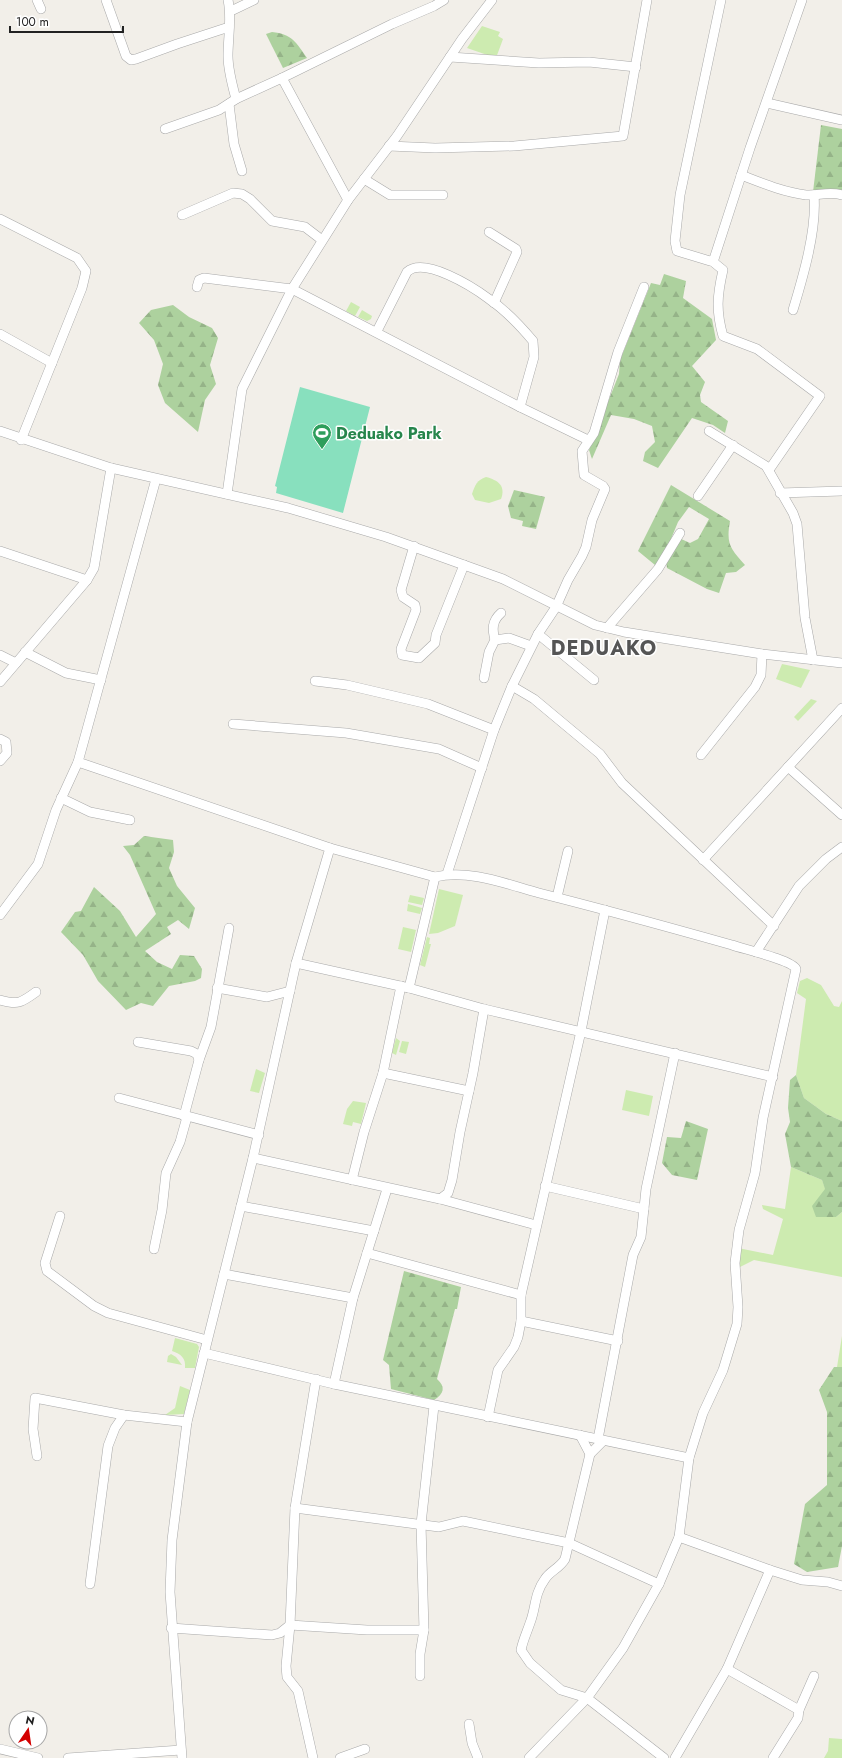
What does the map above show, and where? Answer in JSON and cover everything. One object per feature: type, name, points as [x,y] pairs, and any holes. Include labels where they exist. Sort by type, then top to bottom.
[{"type":"street","points":[[37,0],[41,9]]},
{"type":"street","points":[[106,0],[126,56],[130,60],[229,27]]},
{"type":"street","points":[[228,0],[231,11],[228,58],[234,144],[242,171]]},
{"type":"street","points":[[231,11],[254,0]]},
{"type":"street","points":[[165,129],[219,110],[232,101],[444,0]]},
{"type":"street","points":[[227,494],[242,389],[292,289],[348,200],[390,146],[450,57],[492,0]]},
{"type":"street","points":[[390,146],[491,147],[620,137],[624,134],[647,0]]},
{"type":"street","points":[[721,0],[680,195],[675,241],[677,251],[712,261],[723,270],[717,298],[717,317],[723,336],[757,349],[820,396],[769,470]]},
{"type":"street","points":[[712,261],[714,259],[741,175],[802,0]]},
{"type":"street","points":[[450,57],[539,63],[589,62],[636,67]]},
{"type":"street","points":[[282,78],[348,200]]},
{"type":"street","points":[[767,103],[842,120]]},
{"type":"street","points":[[741,175],[793,193],[814,195],[832,192],[842,195]]},
{"type":"street","points":[[364,179],[390,195],[443,194]]},
{"type":"street","points":[[182,215],[233,194],[242,194],[272,221],[305,227],[322,240]]},
{"type":"street","points":[[792,310],[806,265],[815,211],[814,195]]},
{"type":"street","points":[[0,220],[77,258],[86,271],[82,288],[21,440]]},
{"type":"street","points":[[489,232],[516,249],[517,252],[494,303]]},
{"type":"street","points":[[377,331],[407,272],[416,266],[423,266],[445,274],[474,289],[494,303],[528,335],[535,346],[534,357],[520,407]]},
{"type":"street","points":[[197,286],[199,280],[204,278],[292,289],[377,331],[520,407],[588,440]]},
{"type":"street","points":[[447,874],[494,730],[512,686],[531,646],[556,607],[586,547],[592,520],[605,491],[603,486],[584,475],[581,454],[588,440],[594,433],[618,352],[644,287]]},
{"type":"street","points":[[0,334],[52,363]]},
{"type":"street","points":[[0,431],[21,440],[111,468],[227,494],[332,520],[414,546],[523,588],[556,607],[606,628],[762,654],[842,663]]},
{"type":"street","points":[[709,431],[764,463],[780,493],[793,513],[797,524],[806,618],[813,660]]},
{"type":"street","points":[[698,496],[733,445]]},
{"type":"street","points":[[0,682],[87,580],[97,559],[111,468]]},
{"type":"street","points":[[0,915],[38,864],[56,810],[78,762],[156,479]]},
{"type":"street","points":[[780,493],[842,492]]},
{"type":"street","points":[[606,628],[660,566],[680,533]]},
{"type":"street","points":[[414,546],[401,590],[403,597],[415,605],[416,610],[400,649],[402,655],[420,658],[435,643],[436,634],[464,565]]},
{"type":"street","points":[[0,551],[87,580]]},
{"type":"street","points":[[484,678],[489,652],[495,640],[493,631],[494,621],[502,613]]},
{"type":"street","points":[[538,634],[594,680]]},
{"type":"street","points":[[495,640],[509,638],[531,646]]},
{"type":"street","points":[[25,652],[66,673],[101,680]]},
{"type":"street","points":[[0,654],[16,663]]},
{"type":"street","points":[[701,756],[755,687],[763,667],[762,654]]},
{"type":"street","points":[[316,681],[347,685],[428,704],[494,730]]},
{"type":"street","points":[[512,686],[534,699],[600,754],[622,783],[774,926]]},
{"type":"street","points":[[703,860],[842,708]]},
{"type":"street","points":[[233,724],[346,733],[439,748],[482,768]]},
{"type":"street","points":[[0,739],[6,742],[7,754],[0,761]]},
{"type":"street","points":[[78,762],[330,848],[435,877],[447,874],[476,877],[605,910],[756,952],[791,964],[796,969],[763,1118],[755,1173],[736,1245],[735,1264],[738,1307],[737,1324],[723,1370],[704,1413],[689,1458],[679,1537],[659,1584],[623,1648],[587,1698],[529,1758]]},
{"type":"street","points":[[788,767],[842,815]]},
{"type":"street","points":[[61,798],[90,812],[130,820]]},
{"type":"street","points":[[756,952],[799,886],[826,859],[842,847]]},
{"type":"street","points":[[68,1758],[182,1754],[171,1628],[170,1592],[172,1540],[187,1422],[253,1158],[296,963],[330,848]]},
{"type":"street","points":[[557,898],[568,850]]},
{"type":"street","points":[[352,1180],[364,1132],[383,1074],[435,877]]},
{"type":"street","points":[[488,1417],[498,1370],[514,1347],[521,1321],[521,1295],[581,1031],[605,910]]},
{"type":"street","points":[[154,1249],[162,1210],[166,1173],[180,1142],[199,1060],[211,1027],[229,928]]},
{"type":"street","points":[[296,963],[405,987],[484,1009],[773,1077]]},
{"type":"street","points":[[217,988],[267,997],[290,991]]},
{"type":"street","points":[[0,1000],[14,1004],[24,1001],[36,992]]},
{"type":"street","points":[[440,1199],[448,1193],[452,1180],[484,1009]]},
{"type":"street","points":[[138,1042],[191,1051],[197,1054],[199,1060]]},
{"type":"street","points":[[664,1758],[587,1698],[561,1690],[530,1663],[521,1650],[524,1636],[531,1623],[534,1600],[545,1578],[562,1564],[569,1543],[590,1454],[600,1440],[633,1255],[641,1237],[646,1189],[675,1053]]},
{"type":"street","points":[[383,1074],[469,1091]]},
{"type":"street","points":[[119,1098],[258,1135]]},
{"type":"street","points":[[253,1158],[387,1189],[440,1199],[536,1225]]},
{"type":"street","points":[[545,1186],[644,1209]]},
{"type":"street","points":[[334,1384],[353,1298],[387,1189]]},
{"type":"street","points":[[241,1206],[374,1231]]},
{"type":"street","points":[[60,1216],[45,1262],[47,1271],[94,1306],[108,1313],[207,1340]]},
{"type":"street","points":[[367,1253],[521,1295]]},
{"type":"street","points":[[224,1274],[353,1298]]},
{"type":"street","points":[[521,1321],[618,1341]]},
{"type":"street","points":[[204,1353],[434,1406],[689,1458]]},
{"type":"street","points":[[313,1758],[298,1691],[287,1677],[286,1666],[290,1625],[295,1508],[316,1379]]},
{"type":"street","points":[[37,1456],[33,1429],[35,1398],[124,1415],[187,1422]]},
{"type":"street","points":[[420,1676],[420,1654],[424,1630],[421,1524],[434,1406]]},
{"type":"street","points":[[90,1584],[108,1446],[115,1428],[124,1415]]},
{"type":"street","points":[[580,1435],[590,1454]]},
{"type":"street","points":[[295,1508],[439,1527],[463,1521],[569,1543],[659,1584]]},
{"type":"street","points":[[679,1537],[802,1580],[828,1582],[842,1586]]},
{"type":"street","points":[[675,1758],[727,1670],[770,1570]]},
{"type":"street","points":[[171,1628],[272,1635],[280,1633],[290,1625],[367,1630],[424,1630]]},
{"type":"street","points":[[727,1670],[799,1710]]},
{"type":"street","points":[[773,1758],[798,1718],[799,1710],[814,1676]]},
{"type":"street","points":[[469,1724],[472,1743],[478,1758]]},
{"type":"street","points":[[0,1749],[38,1758]]},
{"type":"street","points":[[340,1758],[365,1749]]},
{"type":"green space","points":[[482,26],[500,32],[498,36],[503,39],[496,58],[467,48]]},
{"type":"green space","points":[[272,32],[289,37],[300,47],[307,58],[283,68],[266,34]]},
{"type":"green space","points":[[821,125],[842,129],[842,193],[813,192]]},
{"type":"green space","points":[[664,274],[686,281],[683,298],[712,319],[716,340],[692,366],[705,382],[700,395],[701,402],[728,421],[725,433],[713,425],[692,418],[658,468],[643,461],[645,452],[655,442],[652,426],[634,419],[611,415],[592,459],[589,450],[619,374],[620,360],[651,283],[660,285]]},
{"type":"green space","points":[[351,302],[360,307],[355,316],[346,311]]},
{"type":"green space","points":[[173,305],[189,317],[212,328],[218,338],[210,365],[216,384],[205,400],[198,432],[165,403],[158,385],[163,364],[154,340],[139,323],[151,310]]},
{"type":"green space","points":[[362,310],[372,316],[371,319],[367,321],[358,317]]},
{"type":"green space","name":"Deduako Park","points":[[300,387],[370,407],[343,513],[276,493],[277,487],[275,486]]},
{"type":"green space","points":[[486,477],[500,484],[502,487],[501,499],[489,503],[475,500],[472,494],[475,485],[478,481]]},
{"type":"green space","points":[[671,485],[730,521],[730,545],[745,565],[736,572],[726,573],[719,593],[707,589],[667,568],[666,560],[679,538],[690,543],[698,539],[709,519],[689,507],[678,522],[661,563],[655,565],[638,551]]},
{"type":"green space","points":[[514,490],[545,497],[536,529],[522,526],[523,521],[511,518],[508,506]]},
{"type":"green space","points":[[782,664],[810,670],[801,688],[776,679]]},
{"type":"green space","points":[[811,699],[817,701],[798,721],[794,717]]},
{"type":"green space","points":[[144,836],[173,840],[174,852],[169,868],[177,886],[195,908],[189,929],[178,920],[167,927],[171,934],[145,951],[157,962],[172,969],[180,955],[194,956],[202,969],[201,978],[195,981],[169,986],[153,1006],[141,1003],[126,1010],[98,981],[83,955],[61,932],[75,912],[81,911],[94,887],[120,911],[136,937],[156,914],[130,855],[123,846],[134,845]]},
{"type":"green space","points":[[439,889],[463,895],[455,926],[438,933],[429,934]]},
{"type":"green space","points":[[410,895],[424,898],[422,905],[408,902]]},
{"type":"green space","points":[[408,904],[422,908],[420,914],[407,911]]},
{"type":"green space","points":[[403,927],[416,930],[411,952],[398,949]]},
{"type":"green space","points":[[427,937],[430,938],[429,944],[431,944],[425,967],[420,965]]},
{"type":"green space","points":[[807,978],[821,985],[834,1006],[839,1007],[842,1001],[842,1121],[826,1114],[804,1098],[796,1075],[806,999],[797,993],[800,981]]},
{"type":"green space","points":[[396,1038],[400,1041],[396,1055],[392,1053]]},
{"type":"green space","points":[[402,1041],[409,1042],[406,1054],[399,1052]]},
{"type":"green space","points":[[256,1069],[265,1073],[259,1093],[250,1091]]},
{"type":"green space","points":[[796,1075],[804,1098],[826,1114],[842,1121],[842,1212],[836,1217],[816,1217],[812,1206],[825,1189],[822,1180],[791,1167],[785,1134],[790,1122],[788,1108],[790,1080]]},
{"type":"green space","points":[[626,1090],[653,1096],[649,1116],[622,1110]]},
{"type":"green space","points":[[353,1101],[366,1103],[361,1124],[353,1122],[352,1126],[343,1124],[347,1109]]},
{"type":"green space","points":[[686,1121],[708,1129],[697,1180],[672,1175],[662,1163],[667,1137],[681,1138]]},
{"type":"green space","points":[[791,1167],[822,1180],[836,1217],[842,1212],[842,1277],[754,1260],[738,1268],[738,1248],[773,1255],[783,1219],[763,1209],[762,1205],[785,1209]]},
{"type":"green space","points":[[404,1271],[461,1287],[457,1309],[455,1309],[437,1379],[442,1385],[443,1390],[442,1393],[434,1400],[391,1389],[389,1365],[383,1360]]},
{"type":"green space","points":[[842,1336],[842,1367],[837,1367]]},
{"type":"green space","points":[[175,1338],[197,1344],[199,1347],[195,1368],[185,1368],[184,1359],[172,1351]]},
{"type":"green space","points":[[171,1354],[176,1357],[182,1365],[167,1362],[168,1356]]},
{"type":"green space","points":[[834,1367],[842,1367],[842,1546],[838,1567],[807,1572],[794,1564],[805,1504],[827,1485],[827,1412],[819,1390]]},
{"type":"green space","points":[[180,1386],[190,1390],[184,1414],[165,1415],[175,1408]]},
{"type":"green space","points":[[829,1738],[842,1739],[842,1758],[824,1758],[828,1751]]},
{"type":"place","name":"Deduako Park","points":[[322,450]]},
{"type":"district","name":"DEDUAKO","points":[[604,648]]}]
